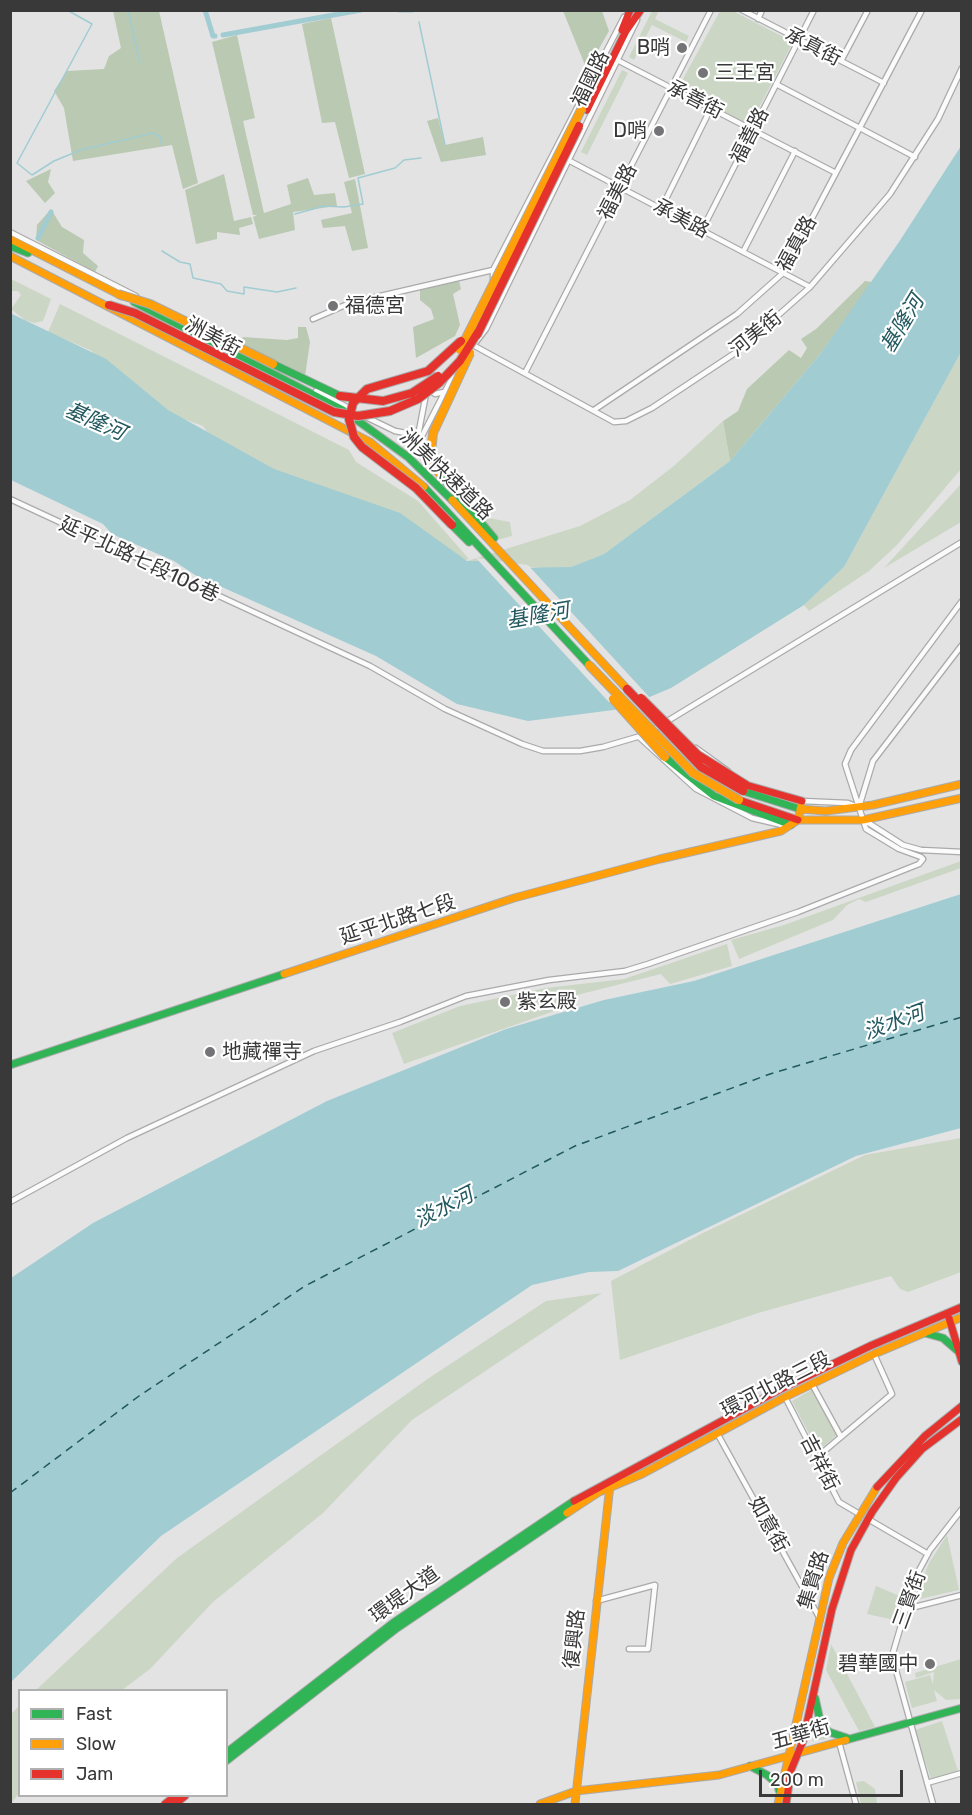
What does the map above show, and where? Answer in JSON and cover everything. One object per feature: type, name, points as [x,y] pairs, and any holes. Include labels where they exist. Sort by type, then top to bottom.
[{"type":"main road","points":[[109,305],[135,313],[334,412],[358,416],[390,411],[418,399],[439,383],[459,361],[627,21],[629,10]]},
{"type":"main road","points":[[584,109],[626,31],[640,11]]},
{"type":"main road","name":"洲美快速道路","points":[[10,239],[297,385],[351,416],[422,470],[512,562],[627,689],[642,698],[699,755],[718,770],[741,796]]},
{"type":"main road","points":[[10,246],[57,263]]},
{"type":"main road","name":"洲美快速道路","points":[[10,254],[370,442],[408,471],[446,508],[589,665],[693,773],[795,823]]},
{"type":"main road","points":[[118,294],[150,304],[327,391],[368,401],[405,395],[434,380],[454,359],[475,331]]},
{"type":"main road","points":[[475,331],[436,423],[431,453],[438,472],[481,520],[512,562]]},
{"type":"main road","points":[[475,331],[428,371],[376,385],[360,395],[350,411],[350,428],[362,447],[416,488],[521,591]]},
{"type":"main road","points":[[741,796],[826,811],[859,807],[962,784]]},
{"type":"main road","name":"延平北路七段","points":[[10,1065],[514,898],[660,859],[775,833],[795,823],[863,820],[962,798]]},
{"type":"main road","points":[[795,823],[801,805]]},
{"type":"main road","name":"環河北路三段","points":[[609,1489],[781,1389],[949,1317],[960,1315]]},
{"type":"main road","points":[[949,1317],[960,1357]]},
{"type":"main road","name":"環河北路三段","points":[[614,1478],[690,1442],[717,1433],[874,1354],[925,1333],[949,1317]]},
{"type":"main road","points":[[925,1333],[944,1338],[960,1357]]},
{"type":"main road","name":"集賢路","points":[[779,1800],[819,1617],[830,1578],[859,1514],[879,1483],[902,1457],[962,1406]]},
{"type":"main road","name":"集賢路","points":[[786,1804],[791,1770],[799,1752],[838,1586],[851,1550],[868,1519],[896,1478],[940,1434],[962,1419]]},
{"type":"main road","points":[[940,1434],[962,1427]]},
{"type":"main road","name":"復興路","points":[[575,1804],[609,1489],[614,1478]]},
{"type":"main road","name":"環堤大道","points":[[228,1751],[348,1660],[510,1542],[614,1478]]},
{"type":"main road","name":"環堤大道","points":[[395,1626],[598,1492],[609,1489]]},
{"type":"main road","name":"環堤大道","points":[[228,1759],[348,1660]]},
{"type":"main road","points":[[814,1692],[821,1725],[829,1732],[850,1738]]},
{"type":"main road","name":"五華街","points":[[540,1804],[576,1791],[719,1775],[962,1708]]},
{"type":"main road","points":[[750,1766],[763,1772],[778,1785],[779,1800]]},
{"type":"street","name":"福國路","points":[[552,152],[629,10]]},
{"type":"street","name":"福美路","points":[[525,373],[711,10]]},
{"type":"street","name":"承真街","points":[[742,10],[884,83]]},
{"type":"street","points":[[758,19],[762,10]]},
{"type":"street","name":"福善路","points":[[702,230],[814,10]]},
{"type":"street","points":[[841,62],[868,10]]},
{"type":"street","name":"福真路","points":[[594,410],[728,321],[783,273],[922,10]]},
{"type":"street","name":"福國路","points":[[569,161],[619,61],[640,11]]},
{"type":"street","name":"承善街","points":[[619,61],[836,173]]},
{"type":"street","name":"河美街","points":[[463,340],[620,423],[652,408],[738,351],[810,287],[863,228],[915,157],[938,119],[962,68]]},
{"type":"street","points":[[776,84],[915,157]]},
{"type":"street","points":[[661,209],[711,108]]},
{"type":"street","name":"承美路","points":[[552,152],[810,287]]},
{"type":"street","points":[[418,436],[428,386],[436,364],[463,340],[487,306],[493,270],[552,152]]},
{"type":"street","points":[[743,252],[795,152]]},
{"type":"street","points":[[418,436],[425,432],[472,345],[486,329],[569,161]]},
{"type":"street","name":"洲美街","points":[[10,232],[377,424],[418,436]]},
{"type":"street","points":[[313,319],[350,303],[493,270]]},
{"type":"street","points":[[428,386],[435,394],[446,390]]},
{"type":"street","name":"延平北路七段106巷","points":[[10,499],[370,666],[421,697],[478,725],[543,751],[591,750],[639,737],[670,721],[962,542]]},
{"type":"street","points":[[10,1202],[127,1138],[314,1051],[400,1022],[466,996],[528,984],[620,972],[648,964],[798,912],[921,862],[921,857],[899,849],[866,830],[853,785],[845,771],[846,758],[962,601]]},
{"type":"street","points":[[859,807],[873,761],[962,645]]},
{"type":"street","points":[[670,721],[700,751],[729,771],[801,805]]},
{"type":"street","points":[[639,737],[689,784],[712,799],[758,820],[776,825],[795,823]]},
{"type":"street","points":[[863,820],[903,845],[921,850],[962,852]]},
{"type":"street","points":[[816,1458],[892,1394],[874,1354]]},
{"type":"street","points":[[812,1384],[841,1437]]},
{"type":"street","name":"吉祥街","points":[[785,1397],[839,1502],[927,1554]]},
{"type":"street","name":"如意街","points":[[717,1433],[819,1617]]},
{"type":"street","name":"三賢街","points":[[933,1804],[892,1656],[903,1611],[927,1554],[962,1509]]},
{"type":"street","points":[[596,1601],[655,1585],[648,1649],[629,1649]]},
{"type":"street","points":[[903,1611],[962,1595]]},
{"type":"street","points":[[839,1742],[856,1804]]},
{"type":"street","points":[[927,1783],[962,1773]]},
{"type":"green space","points":[[113,11],[159,11],[198,183],[183,189],[172,145],[73,161],[64,108],[54,91],[67,71],[104,69],[109,56],[121,48]]},
{"type":"green space","points":[[563,11],[602,11],[609,31],[587,70]]},
{"type":"green space","points":[[652,11],[659,11],[655,19],[689,36],[686,42],[652,25],[634,60],[629,57]]},
{"type":"green space","points":[[720,11],[733,11],[793,42],[750,125],[678,88]]},
{"type":"green space","points":[[331,18],[365,174],[349,178],[335,122],[322,123],[302,24]]},
{"type":"green space","points":[[237,35],[255,118],[243,121],[264,213],[291,204],[287,185],[308,178],[314,195],[335,193],[337,206],[293,212],[295,230],[259,239],[253,217],[257,215],[253,215],[212,42]]},
{"type":"green space","points":[[622,70],[628,73],[587,155],[581,152]]},
{"type":"green space","points":[[438,118],[445,145],[483,137],[486,155],[441,162],[427,121]]},
{"type":"green space","points":[[51,169],[48,182],[55,193],[45,203],[26,181]]},
{"type":"green space","points":[[224,174],[234,221],[251,217],[253,224],[239,228],[240,235],[217,232],[217,239],[196,244],[185,190]]},
{"type":"green space","points":[[355,179],[368,248],[352,251],[345,226],[323,228],[321,220],[352,213],[344,182]]},
{"type":"green space","points":[[51,209],[62,227],[84,240],[83,253],[98,266],[95,272],[36,240],[37,225]]},
{"type":"green space","points":[[11,279],[51,299],[43,321],[34,323],[25,320],[11,309],[21,295],[18,291],[11,291]]},
{"type":"green space","points":[[459,281],[461,289],[453,294],[460,325],[455,336],[416,358],[413,327],[434,319],[431,309],[420,300],[420,290]]},
{"type":"green space","points":[[865,281],[872,282],[821,353],[730,461],[723,421],[738,411],[747,389],[789,350],[801,358],[807,348],[801,339],[816,329]]},
{"type":"green space","points":[[60,304],[349,450],[356,462],[418,501],[469,559],[462,561],[328,489],[316,488],[304,480],[298,483],[208,433],[203,426],[175,416],[90,350],[48,332]]},
{"type":"green space","points":[[298,327],[306,327],[310,342],[305,376],[241,343],[243,337],[287,340],[298,338]]},
{"type":"green space","points":[[961,352],[961,469],[897,545],[869,571],[809,611],[804,605],[844,567]]},
{"type":"green space","points":[[723,421],[730,461],[604,554],[571,567],[550,569],[467,561],[580,526],[630,500],[675,465]]},
{"type":"green space","points":[[961,484],[961,522],[884,568]]},
{"type":"green space","points":[[483,517],[510,522],[512,536],[497,540],[480,531]]},
{"type":"green space","points":[[961,861],[961,868],[866,902],[859,899],[847,905],[833,920],[739,959],[731,940],[784,925]]},
{"type":"green space","points":[[727,944],[732,966],[670,984],[661,974],[577,995],[574,1004],[404,1064],[392,1033],[460,1006],[546,988],[624,979]]},
{"type":"green space","points":[[961,1138],[961,1272],[908,1292],[900,1289],[891,1276],[758,1313],[620,1360],[611,1281],[699,1235],[865,1155]]},
{"type":"green space","points":[[602,1293],[412,1420],[323,1513],[213,1602],[150,1669],[123,1689],[37,1689],[177,1558],[429,1378],[546,1301]]},
{"type":"green space","points":[[813,1389],[838,1434],[818,1451],[792,1401]]},
{"type":"green space","points":[[947,1535],[959,1590],[915,1600],[929,1563]]},
{"type":"green space","points":[[876,1586],[902,1597],[894,1620],[867,1614]]},
{"type":"green space","points":[[831,1644],[875,1727],[859,1731],[826,1670]]},
{"type":"green space","points":[[961,1659],[961,1699],[946,1700],[934,1690],[937,1701],[912,1708],[905,1682],[930,1675],[933,1684],[934,1672],[916,1678],[915,1673]]},
{"type":"green space","points":[[18,1707],[18,1794],[11,1804],[11,1714]]},
{"type":"green space","points":[[942,1721],[958,1771],[931,1779],[915,1730]]},
{"type":"green space","points":[[816,1724],[827,1735],[826,1739],[812,1741]]},
{"type":"green space","points":[[864,1781],[875,1789],[877,1804],[861,1804],[856,1782]]},
{"type":"water","name":"基隆河","points":[[961,146],[961,352],[844,567],[804,605],[671,688],[621,709],[528,721],[457,704],[376,656],[195,575],[174,561],[112,534],[103,524],[11,480],[10,313],[106,359],[168,410],[274,469],[400,513],[467,561],[481,561],[518,568],[571,567],[604,554],[730,461],[821,353],[899,242]]},
{"type":"water","name":"淡水河","points":[[961,894],[961,1128],[856,1156],[618,1271],[589,1272],[532,1285],[161,1536],[11,1682],[11,1278],[93,1223],[327,1101],[506,1029],[604,1000],[694,981]]},
{"type":"pier","points":[[476,558],[528,565],[651,699],[618,712]]},
{"type":"waterway","points":[[67,10],[92,24],[17,163],[32,175],[54,161],[81,150],[153,133],[160,137],[161,144]]},
{"type":"waterway","points":[[128,10],[140,63]]},
{"type":"waterway","points":[[205,10],[213,36],[215,36]]},
{"type":"waterway","points":[[223,35],[361,10]]},
{"type":"waterway","points":[[399,10],[412,10]]},
{"type":"waterway","points":[[419,22],[445,145]]},
{"type":"waterway","points":[[295,214],[324,206],[344,207],[363,204],[358,178],[395,168],[404,160],[421,158]]},
{"type":"waterway","points":[[38,238],[51,212]]},
{"type":"waterway","points":[[162,251],[180,262],[190,264],[193,278],[221,284],[227,291],[244,294],[244,287],[277,292],[296,288]]},
{"type":"ferry route","points":[[10,1493],[139,1396],[305,1286],[575,1146],[770,1074],[962,1017]]},
{"type":"traffic: fast","points":[[10,246],[28,253]]},
{"type":"traffic: fast","points":[[134,302],[343,410],[408,457],[452,500]]},
{"type":"traffic: fast","points":[[273,364],[340,396]]},
{"type":"traffic: fast","points":[[438,472],[494,538]]},
{"type":"traffic: fast","points":[[424,487],[589,665]]},
{"type":"traffic: fast","points":[[452,525],[469,542]]},
{"type":"traffic: fast","points":[[665,757],[714,796],[791,825]]},
{"type":"traffic: fast","points":[[743,791],[800,809]]},
{"type":"traffic: fast","points":[[10,1065],[284,974]]},
{"type":"traffic: fast","points":[[925,1333],[943,1338],[958,1351]]},
{"type":"traffic: fast","points":[[228,1751],[393,1623],[574,1501]]},
{"type":"traffic: fast","points":[[228,1759],[397,1628],[567,1513]]},
{"type":"traffic: fast","points":[[815,1698],[821,1725],[829,1732],[847,1738]]},
{"type":"traffic: fast","points":[[846,1740],[962,1708]]},
{"type":"traffic: fast","points":[[750,1766],[767,1775],[778,1785],[779,1790]]},
{"type":"traffic: slow","points":[[460,350],[582,108]]},
{"type":"traffic: slow","points":[[10,239],[122,296]]},
{"type":"traffic: slow","points":[[10,256],[370,442],[424,487]]},
{"type":"traffic: slow","points":[[118,294],[150,304],[273,364]]},
{"type":"traffic: slow","points":[[438,472],[431,453],[433,433],[470,353]]},
{"type":"traffic: slow","points":[[452,500],[627,689]]},
{"type":"traffic: slow","points":[[589,665],[693,773],[739,800]]},
{"type":"traffic: slow","points":[[613,699],[665,757]]},
{"type":"traffic: slow","points":[[800,809],[826,811],[873,805],[962,784]]},
{"type":"traffic: slow","points":[[798,820],[863,820],[962,798]]},
{"type":"traffic: slow","points":[[284,974],[514,898],[660,859],[781,831],[798,820],[801,806]]},
{"type":"traffic: slow","points":[[567,1513],[599,1492],[642,1474],[785,1397],[874,1354],[962,1317]]},
{"type":"traffic: slow","points":[[575,1804],[610,1485]]},
{"type":"traffic: slow","points":[[778,1804],[829,1578],[843,1543],[877,1487]]},
{"type":"traffic: slow","points":[[540,1804],[576,1791],[719,1775],[846,1740]]},
{"type":"traffic: jam","points":[[622,30],[630,10]]},
{"type":"traffic: jam","points":[[587,110],[626,31],[640,11]]},
{"type":"traffic: jam","points":[[477,335],[579,126]]},
{"type":"traffic: jam","points":[[109,305],[135,313],[334,412],[358,416],[390,411],[418,399],[439,383],[460,361],[478,332]]},
{"type":"traffic: jam","points":[[452,525],[416,488],[362,447],[354,437],[349,419],[353,403],[367,389],[428,371],[461,341]]},
{"type":"traffic: jam","points":[[340,396],[383,401],[412,393],[438,376]]},
{"type":"traffic: jam","points":[[627,689],[701,767],[743,791]]},
{"type":"traffic: jam","points":[[641,698],[698,755],[746,785]]},
{"type":"traffic: jam","points":[[746,785],[802,801]]},
{"type":"traffic: jam","points":[[739,800],[798,820]]},
{"type":"traffic: jam","points":[[574,1501],[781,1389],[870,1346],[962,1307]]},
{"type":"traffic: jam","points":[[949,1318],[962,1362]]},
{"type":"traffic: jam","points":[[877,1487],[925,1436],[962,1406]]},
{"type":"traffic: jam","points":[[786,1804],[791,1770],[803,1741],[832,1609],[851,1550],[872,1512],[896,1478],[922,1449],[962,1419]]},
{"type":"traffic: jam","points":[[165,1804],[174,1797]]},
{"type":"traffic: jam","points":[[175,1804],[184,1797]]},
{"type":"place","name":"B哨","points":[[682,48]]},
{"type":"place","name":"三王宮","points":[[703,73]]},
{"type":"place","name":"D哨","points":[[659,131]]},
{"type":"place","name":"福德宮","points":[[333,306]]},
{"type":"place","name":"紫玄殿","points":[[505,1002]]},
{"type":"place","name":"地藏禪寺","points":[[210,1052]]},
{"type":"place","name":"碧華國中","points":[[930,1664]]}]
